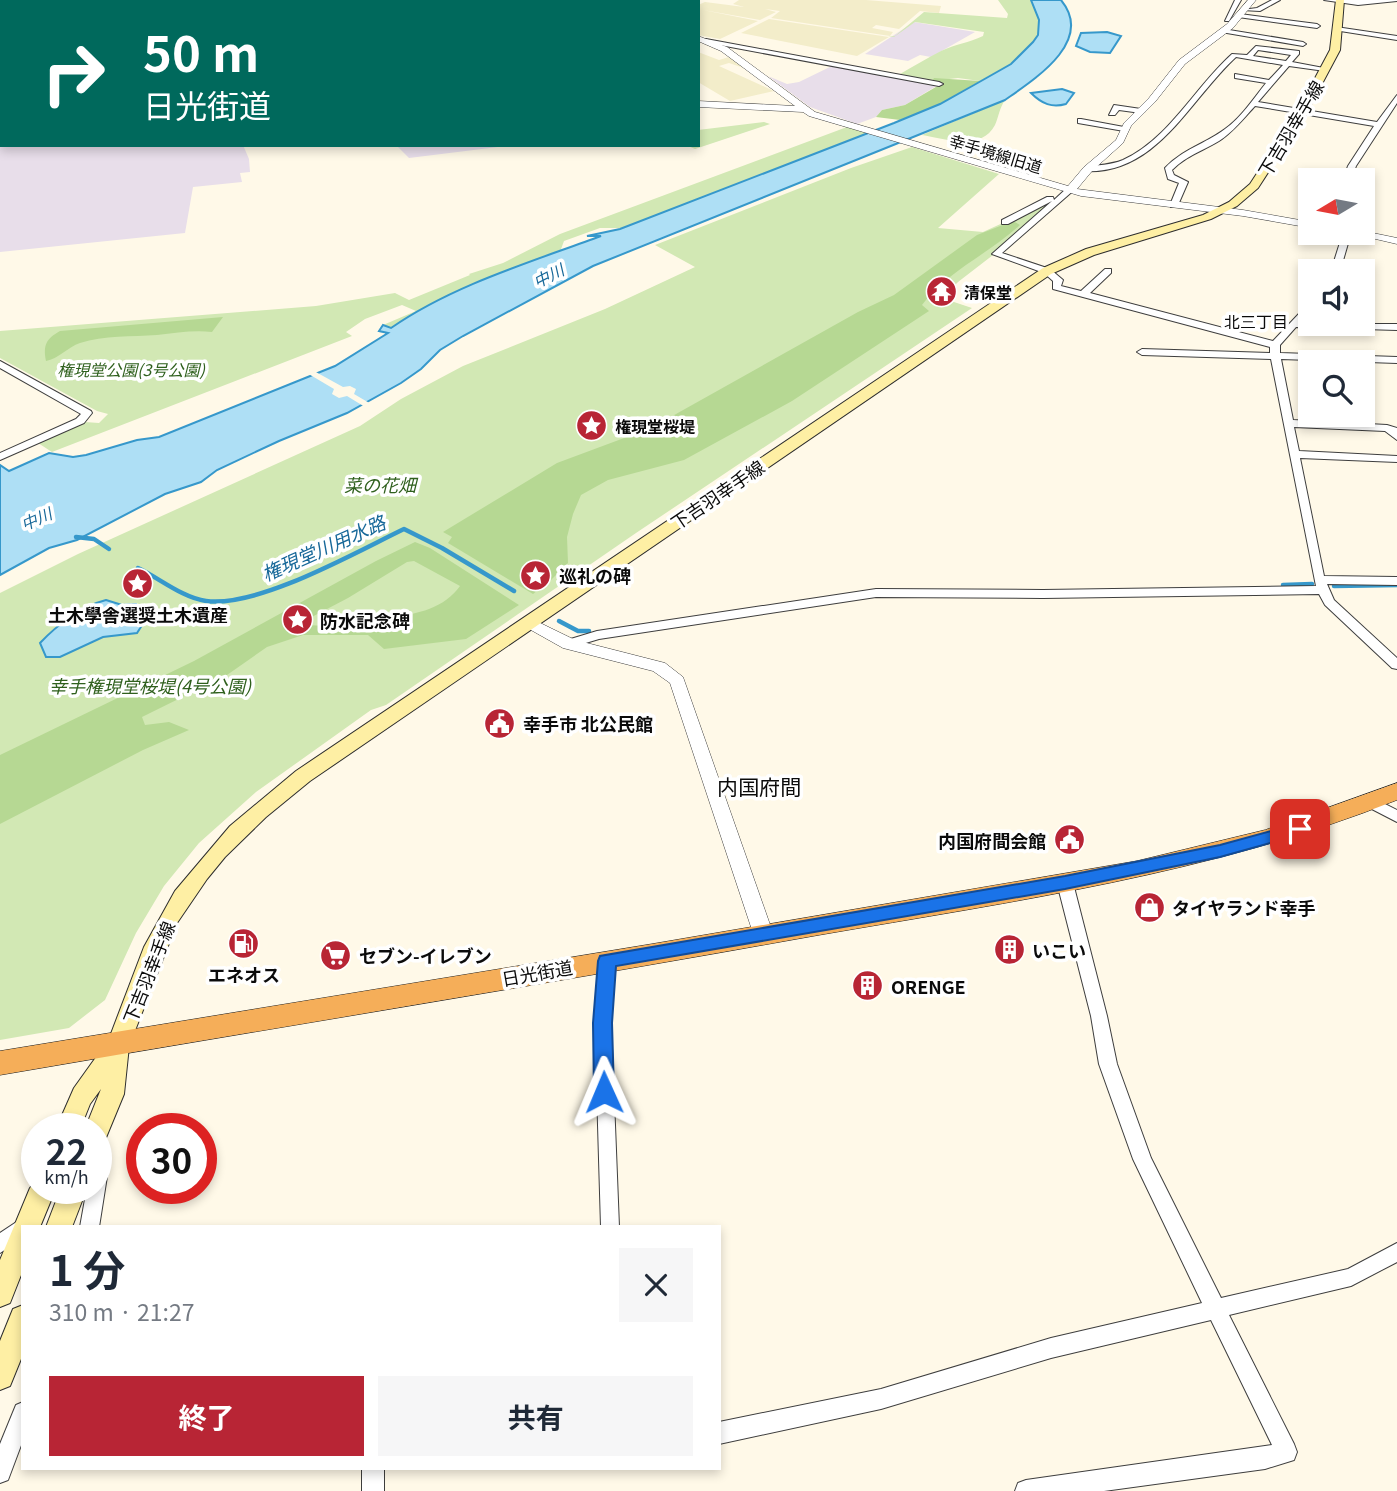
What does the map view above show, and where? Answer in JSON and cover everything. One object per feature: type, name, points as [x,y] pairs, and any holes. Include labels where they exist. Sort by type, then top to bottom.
[{"type":"highway","name":"日光街道","points":[[0,1063],[1065,883],[1267,839],[1397,791]]},
{"type":"main road","name":"下吉羽幸手線","points":[[119,1043],[149,961],[172,913],[194,879],[226,840],[303,776],[1047,271],[1090,252],[1180,226],[1221,210],[1241,198],[1259,180],[1302,112],[1335,50],[1340,1]]},
{"type":"main road","points":[[75,1113],[82,1097],[119,1043]]},
{"type":"main road","points":[[104,1113],[112,1094],[119,1043]]},
{"type":"main road","points":[[28,1225],[36,1204]]},
{"type":"main road","points":[[60,1225],[68,1204]]},
{"type":"main road","points":[[0,1294],[21,1242]]},
{"type":"main road","points":[[0,1376],[21,1323]]},
{"type":"street","points":[[1227,20],[1238,0]]},
{"type":"street","points":[[1252,0],[1223,31],[1182,62],[1124,129],[1120,141],[996,254],[1047,271],[1058,280],[1056,287],[1275,350]]},
{"type":"street","points":[[1242,13],[1258,10],[1277,0]]},
{"type":"street","points":[[1327,0],[1395,0]]},
{"type":"street","points":[[1382,1],[1397,10]]},
{"type":"street","points":[[1242,13],[1317,26]]},
{"type":"street","points":[[1336,29],[1397,38]]},
{"type":"street","points":[[1223,31],[1303,44]]},
{"type":"street","points":[[702,40],[939,85]]},
{"type":"street","name":"幸手境線旧道","points":[[702,40],[724,49],[804,109],[912,145],[1067,192],[1221,210],[1298,223]]},
{"type":"street","points":[[1174,205],[1184,182],[1171,177],[1168,170],[1180,157],[1215,140],[1232,128],[1296,53],[1256,48],[1249,57]]},
{"type":"street","points":[[1088,169],[1125,162],[1151,146],[1220,66],[1234,55],[1285,66]]},
{"type":"street","points":[[1260,65],[1325,69]]},
{"type":"street","points":[[1238,76],[1270,82]]},
{"type":"street","points":[[1351,168],[1397,97]]},
{"type":"street","points":[[700,104],[804,109]]},
{"type":"street","points":[[1254,104],[1379,125]]},
{"type":"street","points":[[1112,113],[1117,107],[1141,111]]},
{"type":"street","points":[[1081,121],[1124,129]]},
{"type":"street","points":[[1004,222],[1067,192]]},
{"type":"street","points":[[1376,237],[1397,241]]},
{"type":"street","points":[[1083,294],[1108,271]]},
{"type":"street","points":[[1298,320],[1275,350],[1321,585],[1329,603],[1397,665]]},
{"type":"street","points":[[1295,324],[1397,327]]},
{"type":"street","points":[[1142,352],[1275,350],[1397,360]]},
{"type":"street","points":[[0,364],[87,413],[80,421],[0,457]]},
{"type":"street","points":[[1288,423],[1387,428],[1394,431],[1397,437]]},
{"type":"street","points":[[1294,454],[1397,459]]},
{"type":"street","points":[[569,644],[597,635],[876,593],[1043,594],[1397,581]]},
{"type":"street","points":[[528,622],[569,644],[659,667],[677,681],[764,936]]},
{"type":"street","points":[[1371,802],[1397,817]]},
{"type":"street","points":[[1026,1491],[1265,1458],[1286,1452],[1142,1159],[1112,1075],[1065,883]]},
{"type":"street","points":[[607,961],[603,1023],[610,1225]]},
{"type":"street","points":[[89,1225],[93,1204]]},
{"type":"street","points":[[0,1244],[21,1232]]},
{"type":"street","points":[[721,1433],[881,1399],[1051,1348],[1351,1277],[1397,1252]]},
{"type":"street","points":[[0,1472],[21,1417]]},
{"type":"street","points":[[373,1470],[373,1491]]},
{"type":"shaded area","points":[[739,0],[866,0],[941,6],[939,13],[920,11],[899,29],[876,25],[872,28],[893,32],[890,36],[771,18],[780,11],[765,9],[776,12],[760,20],[703,10],[758,21],[720,39],[700,35],[700,4],[705,2],[744,7],[733,4]]},
{"type":"shaded area","points":[[769,19],[889,37],[857,56],[741,33]]},
{"type":"shaded area","points":[[914,22],[975,32],[931,57],[920,55],[908,61],[865,54]]},
{"type":"shaded area","points":[[700,53],[719,60],[729,57],[744,68],[729,63],[719,66],[774,91],[730,101],[700,83]]},
{"type":"shaded area","points":[[834,65],[938,85],[905,105],[882,110],[876,117],[857,124],[810,107],[768,76],[787,84],[799,82]]},
{"type":"shaded area","points":[[0,147],[244,147],[249,159],[250,172],[240,173],[242,182],[193,187],[185,233],[0,252]]},
{"type":"shaded area","points":[[398,147],[497,147],[409,158]]},
{"type":"green space","points":[[998,0],[1031,0],[1039,20],[1038,35],[1026,51],[1011,64],[980,81],[958,78],[932,81],[900,74],[941,51],[983,36],[984,32],[915,22],[894,37],[888,37],[895,36],[924,12],[1007,18],[1008,14]]},
{"type":"green space","points":[[934,78],[980,81],[940,104],[900,120],[876,117],[882,110],[905,105],[941,84],[932,81]]},
{"type":"green space","points":[[1005,100],[995,125],[981,138],[961,141],[922,135]]},
{"type":"green space","points":[[764,122],[770,124],[695,149],[690,147],[700,147],[700,130]]},
{"type":"green space","name":"権現堂公園(3号公園)","points":[[847,127],[867,133],[623,228],[600,228],[564,241],[560,252],[452,295],[391,328],[383,325],[416,311],[402,305],[365,319],[346,332],[352,336],[52,452],[38,443],[85,422],[99,423],[108,414],[97,411],[0,358],[0,331],[316,306],[395,293],[409,300],[469,274],[503,263],[560,234]]},
{"type":"green space","name":"幸手権現堂桜堤(4号公園)","points":[[912,147],[999,174],[938,228],[983,232],[1057,198],[942,298],[972,308],[636,533],[386,705],[371,710],[256,792],[199,843],[164,886],[136,933],[105,1000],[69,1028],[0,1040],[0,593],[78,554],[360,426],[401,399],[463,366],[605,309],[695,267],[655,245],[851,168]]},
{"type":"green space","points":[[1013,221],[1020,225],[932,293],[922,305],[929,311],[792,401],[684,460],[608,480],[581,495],[567,537],[568,563],[533,594],[448,543],[452,537],[443,532],[557,463],[651,428],[858,312],[894,295],[977,235]]},
{"type":"green space","points":[[223,317],[212,332],[89,340],[46,361],[47,343],[60,331]]},
{"type":"green space","points":[[415,542],[430,548],[519,605],[466,639],[384,649],[368,635],[303,635],[267,647],[227,675],[142,717],[145,725],[169,722],[189,730],[143,750],[0,824],[0,755],[194,661]],"holes":[[[414,561],[460,586],[442,602],[418,612],[347,624],[303,624],[407,562]]]},
{"type":"water","name":"中川","points":[[1031,0],[1061,0],[1070,15],[1071,30],[1057,58],[1005,100],[593,266],[463,336],[440,350],[421,369],[401,383],[347,413],[217,470],[201,482],[165,494],[77,540],[49,548],[0,575],[0,465],[9,471],[49,453],[73,457],[159,437],[335,366],[388,333],[379,331],[383,325],[391,328],[466,287],[601,236],[587,236],[620,229],[940,104],[1011,64],[1033,42],[1038,35],[1039,20]]},
{"type":"water","points":[[1107,32],[1121,36],[1110,53],[1090,52],[1076,46],[1081,33]]},
{"type":"water","points":[[1062,89],[1074,93],[1066,104],[1056,106],[1039,100],[1031,93]]},
{"type":"water","points":[[106,600],[122,605],[136,604],[146,619],[137,633],[103,637],[60,657],[46,657],[40,643],[47,636],[79,611]]},
{"type":"pier","points":[[314,371],[343,387],[356,389],[354,394],[371,404],[365,407],[347,396],[339,398],[332,394],[334,389],[307,373]]},
{"type":"waterway","name":"権現堂川用水路","points":[[138,568],[197,599],[227,601],[279,587],[334,564],[404,529],[442,548],[514,591]]},
{"type":"waterway","name":"権現堂川用水路","points":[[76,537],[94,539],[109,549]]},
{"type":"waterway","name":"権現堂川用水路","points":[[1283,585],[1312,584]]},
{"type":"waterway","name":"権現堂川用水路","points":[[1334,586],[1397,585]]},
{"type":"waterway","name":"権現堂川用水路","points":[[559,621],[578,631],[589,631]]},
{"type":"place","name":"清保堂","points":[[941,292]]},
{"type":"place","name":"権現堂桜堤","points":[[592,426]]},
{"type":"place","name":"巡礼の碑","points":[[536,575]]},
{"type":"place","name":"土木學舎選奨土木遺産","points":[[138,584]]},
{"type":"place","name":"防水記念碑","points":[[297,620]]},
{"type":"place","name":"幸手市 北公民館","points":[[500,723]]},
{"type":"place","name":"内国府間会館","points":[[1069,840]]},
{"type":"place","name":"タイヤランド幸手","points":[[1149,907]]},
{"type":"place","name":"エネオス","points":[[244,944]]},
{"type":"place","name":"いこい","points":[[1009,950]]},
{"type":"place","name":"セブン-イレブン","points":[[336,955]]},
{"type":"place","name":"ORENGE","points":[[868,986]]},
{"type":"district","name":"北三丁目","points":[[1256,321]]},
{"type":"district","name":"内国府間","points":[[759,786]]},
{"type":"route","points":[[604,1092],[603,1023],[607,961],[1065,883],[1220,851],[1300,829]]},
{"type":"park label","name":"菜の花畑","points":[[380,484]]}]
